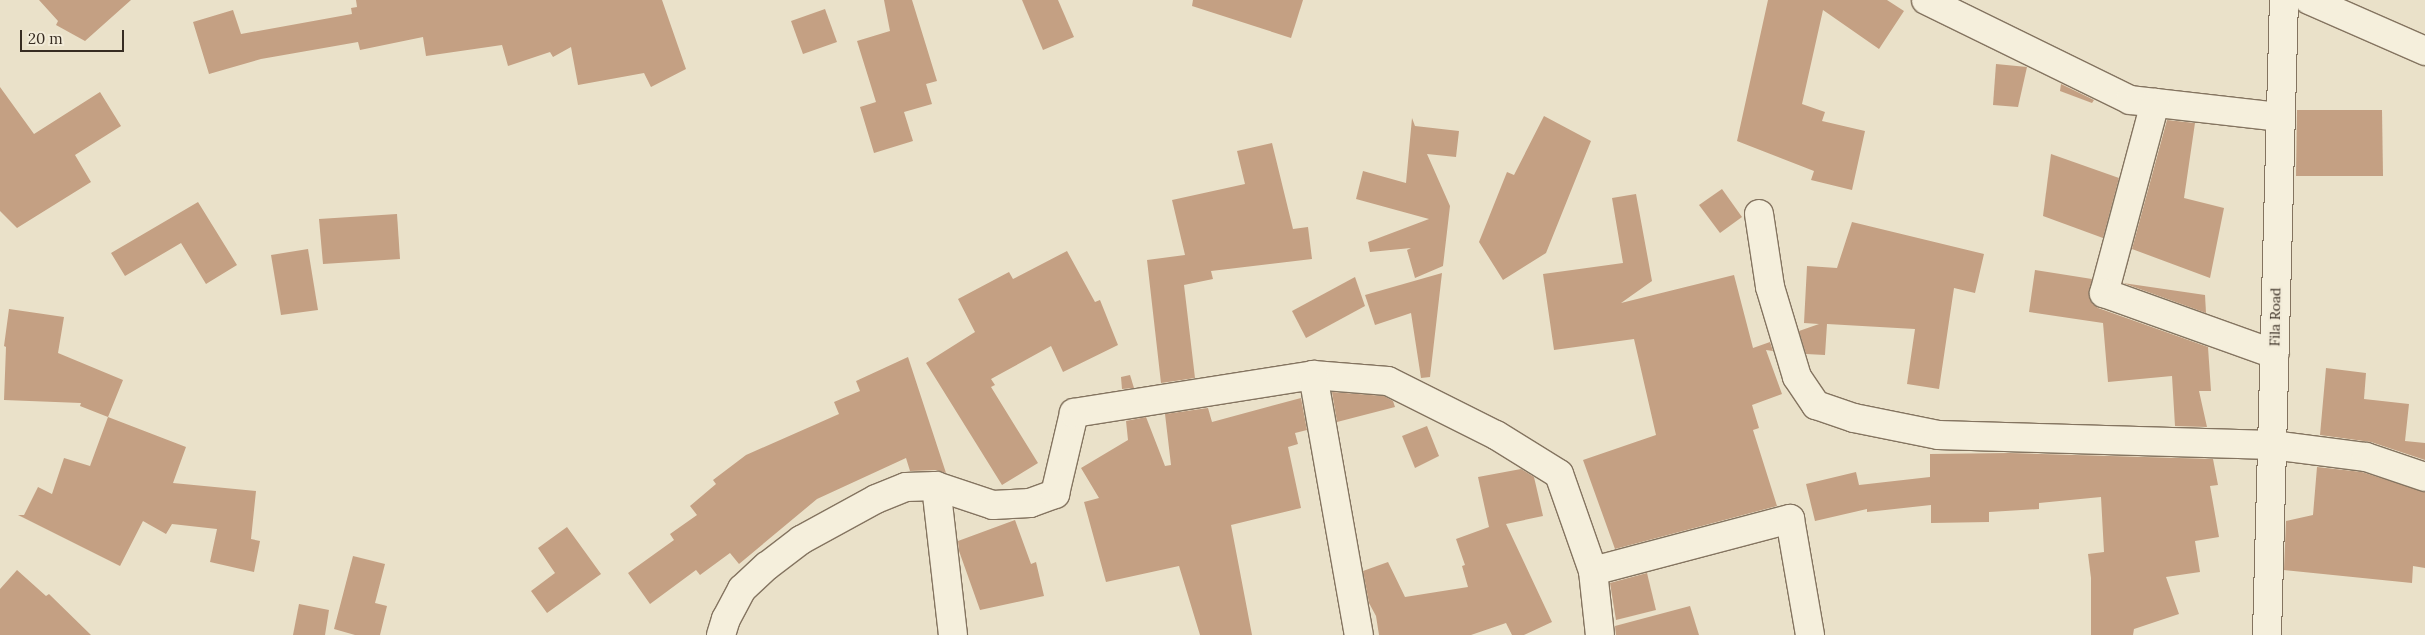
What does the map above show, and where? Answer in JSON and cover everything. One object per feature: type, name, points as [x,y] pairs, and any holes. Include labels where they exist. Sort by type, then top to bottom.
[{"type":"street","points":[[1926,0],[2130,100],[2280,117]]},
{"type":"street","name":"Fila Road","points":[[2267,635],[2284,0]]},
{"type":"street","points":[[2309,0],[2425,51]]},
{"type":"street","points":[[2155,103],[2104,293],[2274,354]]},
{"type":"street","points":[[1759,214],[1773,296],[1797,377],[1816,406],[1854,418],[1938,435],[2272,445],[2366,457],[2425,478]]},
{"type":"street","points":[[1313,375],[1359,635]]},
{"type":"street","points":[[721,635],[726,619],[742,589],[767,566],[801,540],[876,499],[906,487],[936,486],[993,505],[1030,502],[1055,494],[1074,413],[1313,375],[1388,381],[1496,434],[1559,474],[1593,571],[1600,635]]},
{"type":"street","points":[[936,486],[953,635]]},
{"type":"street","points":[[1593,571],[1790,519],[1810,635]]},
{"type":"building","points":[[39,0],[131,0],[85,41],[56,25],[58,21]]},
{"type":"building","points":[[356,0],[662,0],[686,69],[651,87],[644,73],[578,85],[571,47],[553,57],[550,52],[508,66],[502,45],[426,56],[423,37],[360,50],[358,42],[261,59],[209,74],[193,22],[233,10],[241,34],[352,14],[351,8],[357,7]]},
{"type":"building","points":[[884,0],[912,0],[937,81],[926,84],[932,104],[904,112],[913,141],[874,153],[860,107],[876,102],[857,41],[890,31]]},
{"type":"building","points":[[1022,0],[1058,0],[1074,37],[1043,50]]},
{"type":"building","points":[[1193,0],[1303,0],[1291,38],[1192,6]]},
{"type":"building","points":[[1768,0],[1887,0],[1904,11],[1879,49],[1823,10],[1802,104],[1825,112],[1822,121],[1865,131],[1852,190],[1811,180],[1814,171],[1737,141]]},
{"type":"building","points":[[825,9],[837,42],[803,54],[791,21]]},
{"type":"building","points":[[1996,64],[2027,67],[2018,107],[1993,105]]},
{"type":"building","points":[[2061,84],[2094,100],[2092,103],[2060,91]]},
{"type":"building","points":[[0,87],[34,134],[100,92],[121,126],[75,155],[91,182],[17,228],[0,211]]},
{"type":"building","points":[[2297,110],[2382,110],[2383,176],[2296,176]]},
{"type":"building","points":[[1544,116],[1591,141],[1546,253],[1503,280],[1479,242],[1507,172],[1514,175]]},
{"type":"building","points":[[1412,118],[1415,126],[1459,131],[1456,157],[1427,154],[1450,206],[1443,266],[1415,278],[1407,250],[1411,248],[1370,252],[1368,242],[1429,219],[1356,199],[1363,171],[1406,183]]},
{"type":"building","points":[[2167,120],[2195,123],[2184,198],[2224,208],[2210,278],[2132,249]]},
{"type":"building","points":[[1272,143],[1293,229],[1308,227],[1312,259],[1211,271],[1213,279],[1184,285],[1195,378],[1161,383],[1147,260],[1185,255],[1172,200],[1245,184],[1237,151]]},
{"type":"building","points":[[2051,154],[2119,178],[2103,238],[2043,216]]},
{"type":"building","points":[[1722,189],[1742,217],[1720,233],[1699,205]]},
{"type":"building","points":[[1636,194],[1652,281],[1621,303],[1734,275],[1753,348],[1770,342],[1773,351],[1766,350],[1782,394],[1752,405],[1759,428],[1753,430],[1777,506],[1615,549],[1583,460],[1656,435],[1634,339],[1554,350],[1543,274],[1623,263],[1612,198]]},
{"type":"building","points":[[198,202],[237,265],[206,284],[181,243],[125,276],[111,253]]},
{"type":"building","points":[[397,214],[400,259],[323,264],[319,219]]},
{"type":"building","points":[[1852,222],[1984,254],[1975,293],[1954,288],[1939,389],[1907,384],[1915,329],[1827,324],[1825,355],[1806,354],[1799,331],[1819,324],[1804,323],[1807,266],[1837,268]]},
{"type":"building","points":[[308,249],[318,310],[281,315],[271,255]]},
{"type":"building","points":[[1067,251],[1095,302],[1100,300],[1118,345],[1063,372],[1051,346],[991,379],[995,385],[991,387],[1038,463],[1002,485],[926,363],[975,332],[958,299],[1009,272],[1013,279]]},
{"type":"building","points":[[2035,270],[2092,279],[2089,296],[2092,303],[2098,308],[2208,347],[2211,391],[2199,391],[2207,427],[2175,426],[2172,376],[2108,382],[2103,323],[2029,312]]},
{"type":"building","points":[[1442,273],[1430,377],[1421,378],[1411,313],[1375,325],[1365,295]]},
{"type":"building","points":[[1355,277],[1365,306],[1306,338],[1292,311]]},
{"type":"building","points":[[2123,283],[2205,295],[2206,313]]},
{"type":"building","points":[[9,309],[64,317],[58,353],[123,380],[108,417],[80,406],[81,403],[4,400],[6,347],[4,346]]},
{"type":"building","points":[[908,357],[946,473],[936,470],[910,471],[906,458],[817,499],[739,564],[730,553],[700,575],[696,570],[650,604],[628,573],[674,540],[670,534],[697,515],[690,506],[716,484],[713,480],[746,455],[839,414],[834,402],[860,391],[856,381]]},
{"type":"building","points":[[2326,368],[2366,373],[2364,399],[2409,404],[2405,441],[2425,443],[2425,460],[2371,442],[2320,435]]},
{"type":"building","points":[[1130,375],[1134,388],[1122,389],[1121,377]]},
{"type":"building","points":[[1332,392],[1384,396],[1393,401],[1395,407],[1337,422]]},
{"type":"building","points":[[1301,398],[1307,430],[1295,433],[1298,444],[1288,447],[1301,508],[1231,525],[1252,635],[1200,635],[1179,566],[1106,582],[1084,502],[1099,498],[1081,468],[1128,440],[1126,421],[1146,417],[1165,466],[1171,465],[1165,414],[1208,408],[1212,422]]},
{"type":"building","points":[[108,417],[186,447],[173,483],[256,491],[251,539],[260,541],[254,572],[210,562],[217,529],[172,524],[166,534],[143,521],[120,566],[18,515],[24,515],[38,487],[52,494],[64,458],[90,466]]},
{"type":"building","points":[[1427,426],[1439,456],[1415,468],[1402,436]]},
{"type":"building","points":[[2010,453],[2213,459],[2218,485],[2210,486],[2219,537],[2195,541],[2200,572],[2166,577],[2179,614],[2134,629],[2133,635],[2091,635],[2091,578],[2088,554],[2104,552],[2101,497],[2039,503],[2039,509],[1989,512],[1989,522],[1931,523],[1931,505],[1867,512],[1867,509],[1815,521],[1806,484],[1856,472],[1859,485],[1930,477],[1930,454]]},
{"type":"building","points":[[2317,467],[2362,472],[2425,492],[2425,568],[2413,566],[2412,583],[2284,570],[2286,521],[2313,515]]},
{"type":"building","points":[[1521,469],[1534,477],[1543,516],[1506,524],[1552,622],[1524,635],[1512,635],[1506,623],[1471,635],[1379,635],[1376,616],[1369,603],[1363,571],[1388,562],[1405,597],[1468,587],[1462,566],[1465,565],[1456,539],[1489,527],[1478,477]]},
{"type":"building","points":[[1015,520],[1031,564],[1036,562],[1044,596],[980,610],[959,551],[958,541]]},
{"type":"building","points":[[567,527],[601,574],[547,613],[531,591],[555,573],[538,548]]},
{"type":"building","points":[[353,556],[385,564],[375,603],[387,606],[380,635],[355,635],[334,629]]},
{"type":"building","points":[[17,570],[46,596],[49,594],[91,635],[0,635],[0,589]]},
{"type":"building","points":[[1647,573],[1656,610],[1616,620],[1610,583]]},
{"type":"building","points":[[299,604],[329,610],[325,635],[293,635]]},
{"type":"building","points":[[1690,606],[1699,635],[1616,635],[1615,626]]}]
